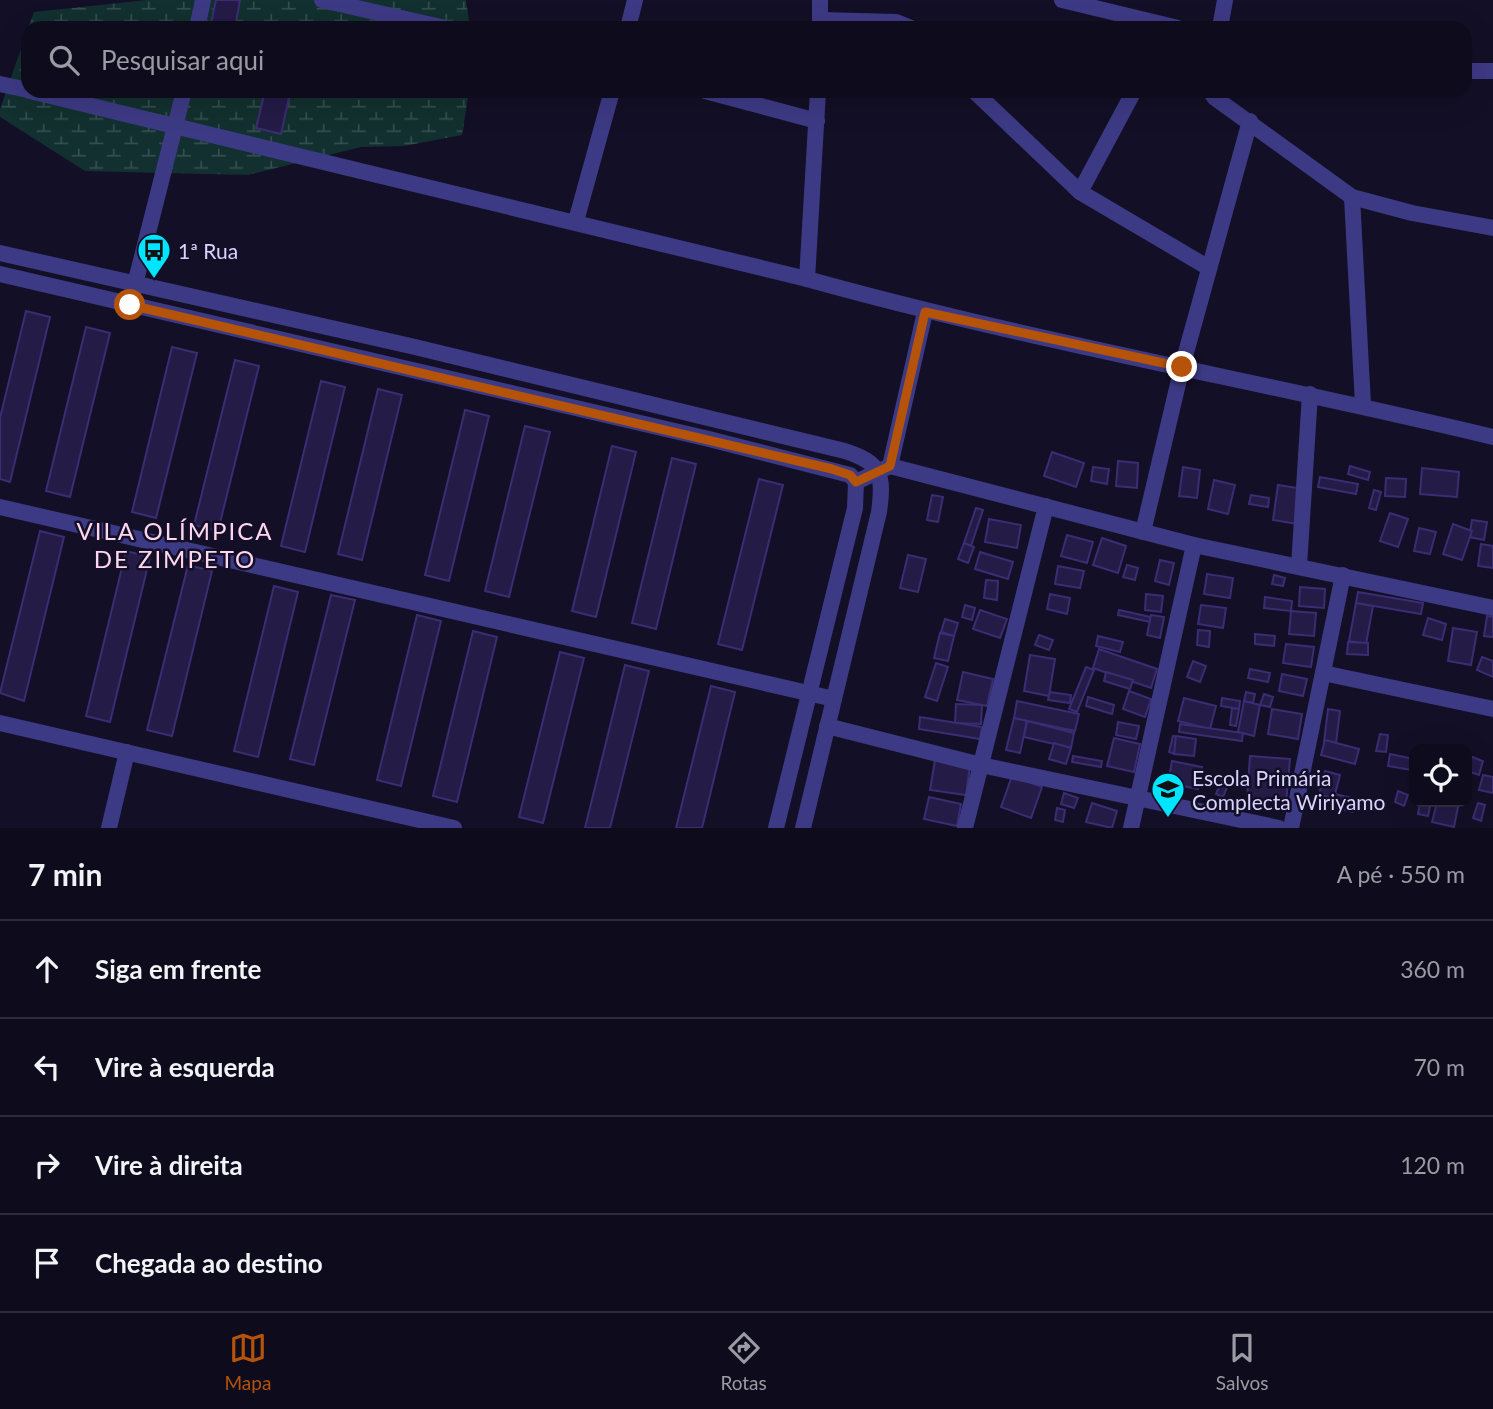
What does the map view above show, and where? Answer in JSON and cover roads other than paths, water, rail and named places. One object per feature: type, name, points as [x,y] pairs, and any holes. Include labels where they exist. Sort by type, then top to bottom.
[{"type":"street","points":[[198,21],[203,0]]},
{"type":"street","points":[[322,0],[414,21]]},
{"type":"street","points":[[630,21],[635,0]]},
{"type":"street","points":[[820,0],[820,21]]},
{"type":"street","points":[[1062,0],[1146,21]]},
{"type":"street","points":[[1221,21],[1225,0]]},
{"type":"street","points":[[1472,71],[1493,71]]},
{"type":"street","points":[[0,84],[21,89]]},
{"type":"street","points":[[58,98],[576,221],[807,279],[925,312],[1363,405],[1493,437]]},
{"type":"street","points":[[130,305],[183,98]]},
{"type":"street","points":[[576,221],[610,98]]},
{"type":"street","points":[[731,98],[817,121]]},
{"type":"street","points":[[807,279],[818,98]]},
{"type":"street","points":[[981,98],[1080,192],[1209,268]]},
{"type":"street","points":[[1080,192],[1130,98]]},
{"type":"street","points":[[1215,98],[1352,197],[1412,213],[1493,228]]},
{"type":"street","points":[[1143,532],[1182,367],[1250,121]]},
{"type":"street","points":[[1352,197],[1363,405]]},
{"type":"street","points":[[0,253],[415,347],[845,451],[884,468],[1046,506],[1194,545],[1493,608]]},
{"type":"street","points":[[0,274],[850,475],[856,482],[855,508],[776,828]]},
{"type":"street","points":[[803,828],[879,512],[884,468],[925,312]]},
{"type":"street","points":[[1299,566],[1310,394]]},
{"type":"street","points":[[856,482],[884,468]]},
{"type":"street","points":[[965,828],[1046,506]]},
{"type":"street","points":[[0,507],[834,699]]},
{"type":"street","points":[[1131,828],[1194,545]]},
{"type":"street","points":[[1291,828],[1343,575]]},
{"type":"street","points":[[1323,673],[1493,709]]},
{"type":"street","points":[[0,723],[454,828]]},
{"type":"street","points":[[827,726],[981,765],[1279,828]]},
{"type":"street","points":[[109,828],[127,752]]},
{"type":"place","name":"1ª Rua","points":[[154,280]]},
{"type":"place","name":"Escola Primária Complecta Wiriyamo","points":[[1168,819]]},
{"type":"district","name":"VILA OLÍMPICA DE ZIMPETO","points":[[175,544]]}]
